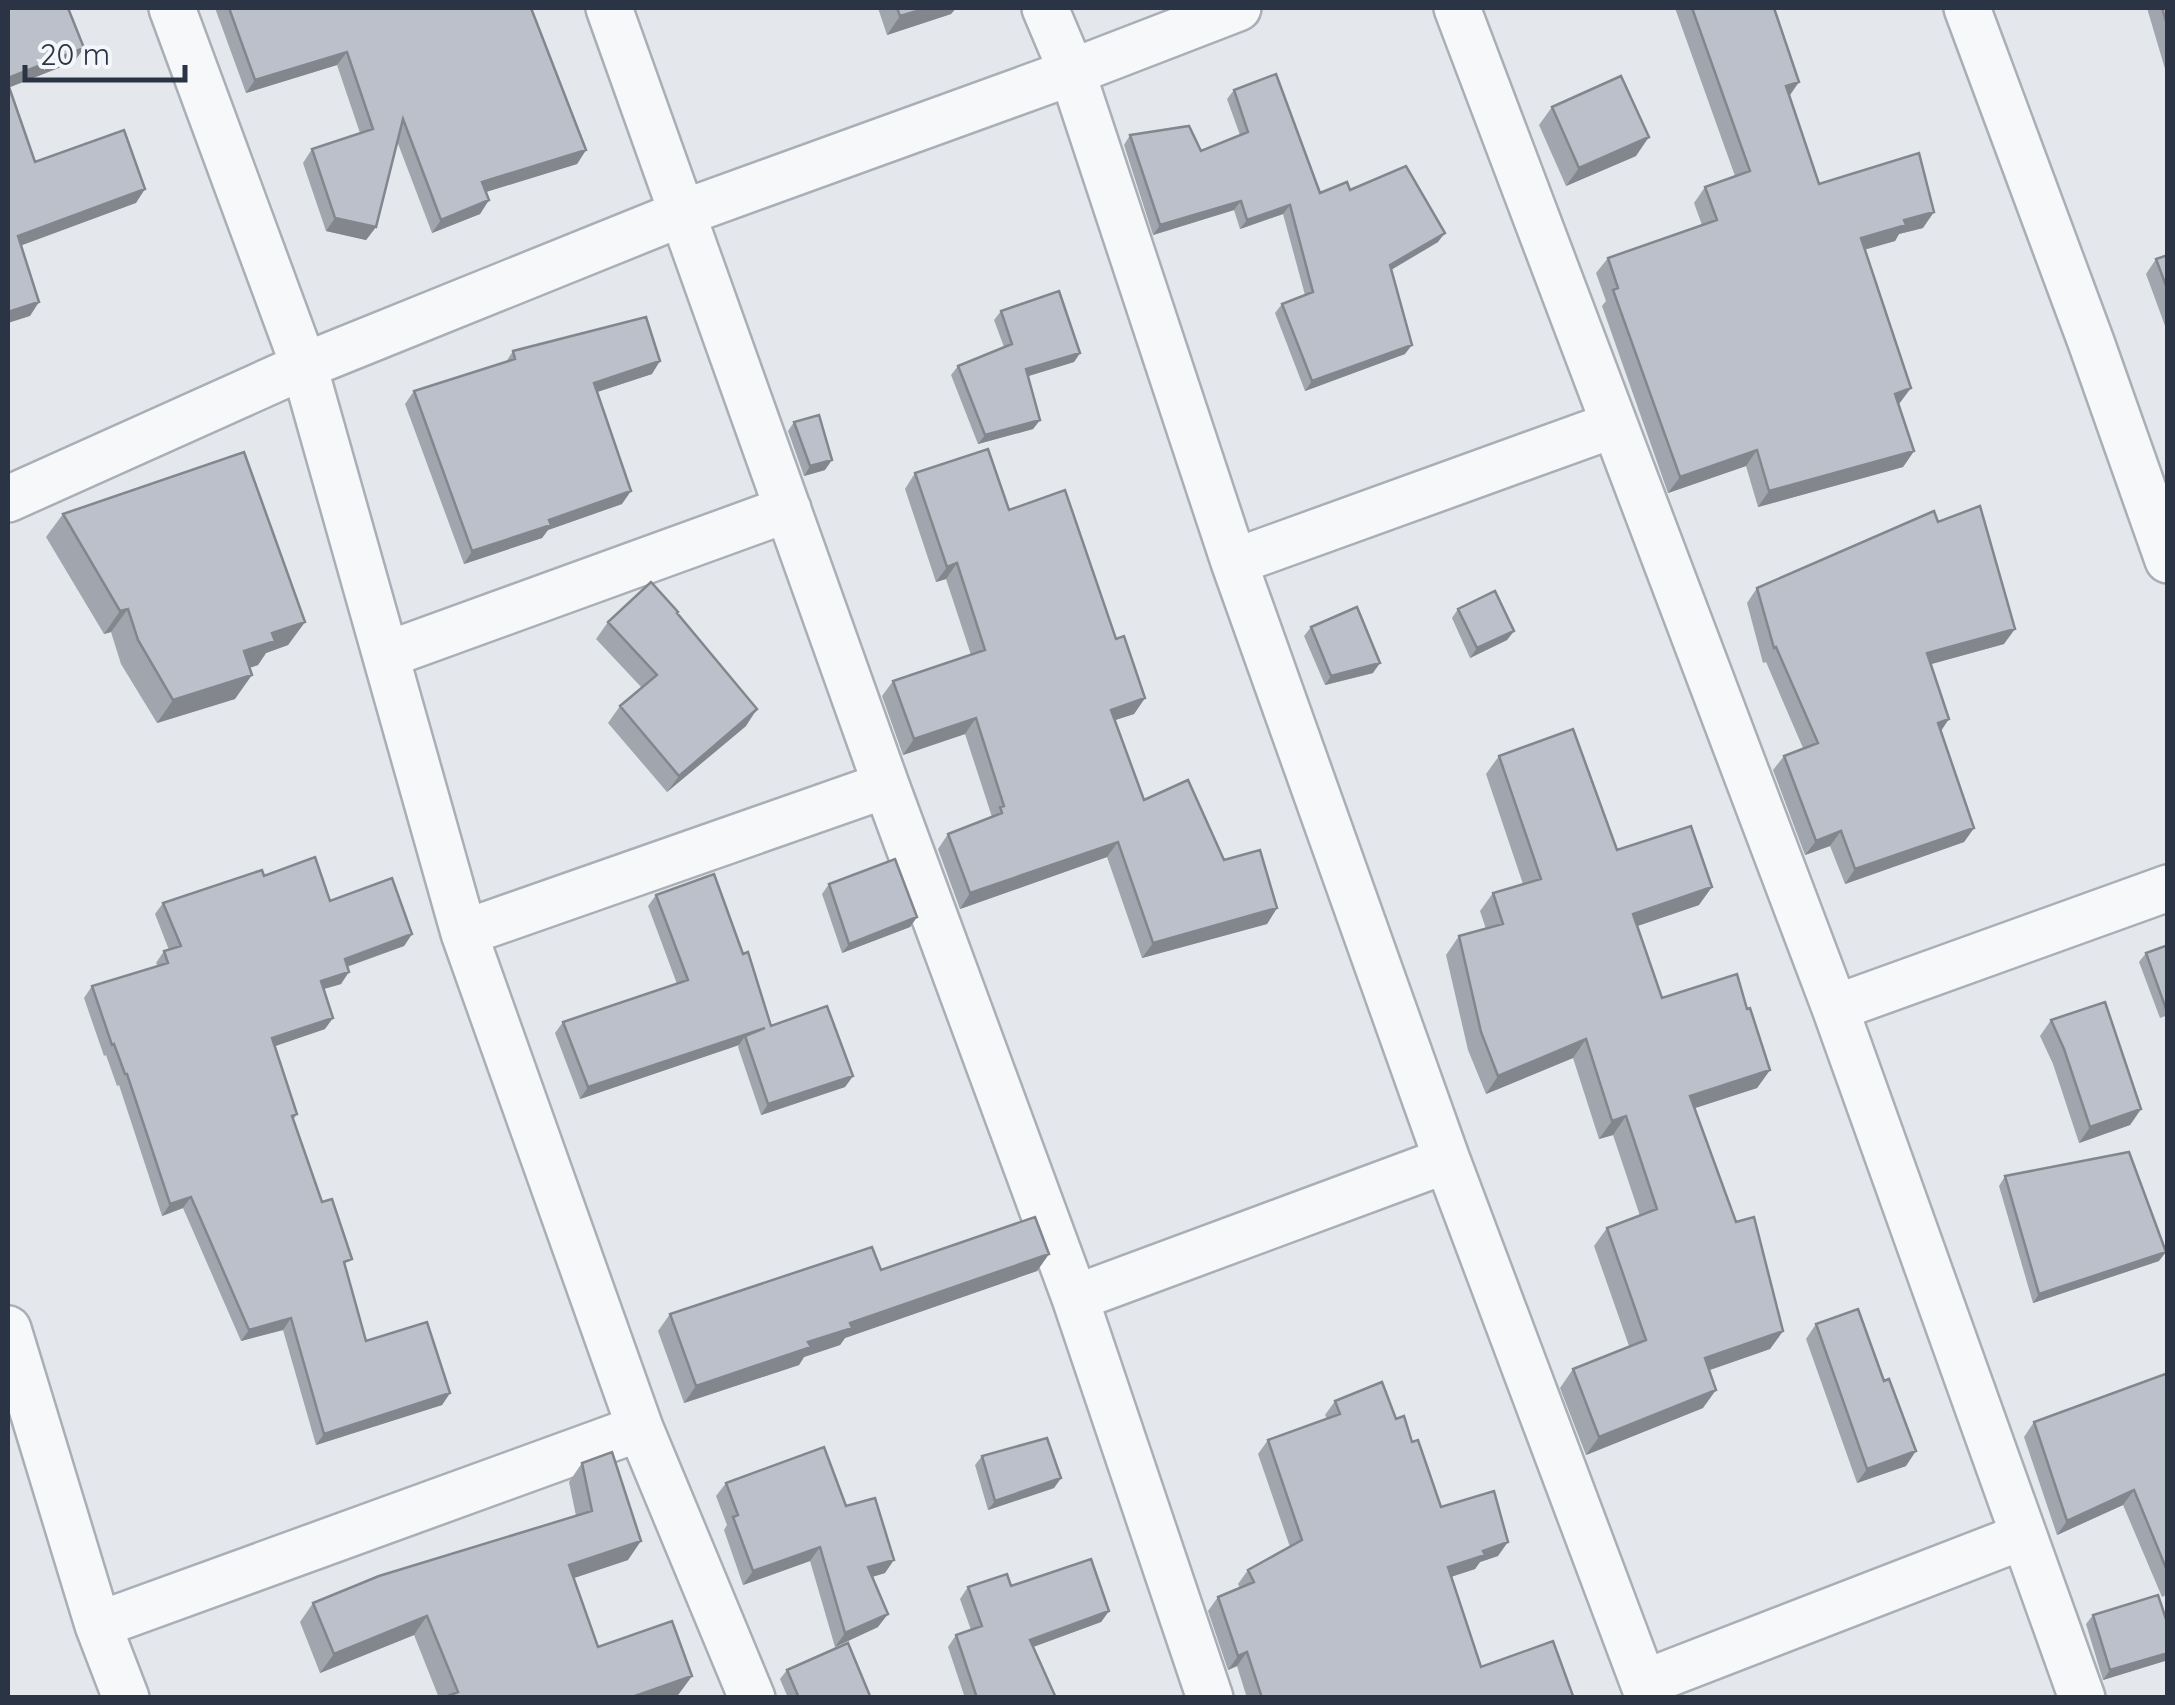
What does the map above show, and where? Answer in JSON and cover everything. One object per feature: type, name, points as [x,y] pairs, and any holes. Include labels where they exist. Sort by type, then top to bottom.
[{"type":"street","points":[[172,8],[304,366],[464,933],[640,1428],[752,1698]]},
{"type":"street","points":[[609,8],[886,785],[1075,1298],[1210,1698]]},
{"type":"street","points":[[1045,8],[1072,72],[1234,562],[1447,1160],[1647,1690],[2024,1536]]},
{"type":"street","points":[[8,498],[304,366],[683,212],[1238,8]]},
{"type":"street","points":[[1457,8],[1835,1008],[2082,1698]]},
{"type":"street","points":[[1967,8],[2168,560]]},
{"type":"street","points":[[1234,562],[1613,425]]},
{"type":"street","points":[[386,655],[788,509]]},
{"type":"street","points":[[464,933],[886,785]]},
{"type":"street","points":[[1835,1008],[2168,888]]},
{"type":"street","points":[[1075,1298],[1447,1160]]},
{"type":"street","points":[[8,1330],[98,1625],[126,1698]]},
{"type":"street","points":[[98,1625],[640,1428]]},
{"type":"building","points":[[8,8],[68,8],[84,48],[8,78]]},
{"type":"building","points":[[229,8],[531,8],[586,150],[482,182],[489,200],[441,220],[403,119],[376,227],[335,218],[312,149],[373,129],[347,52],[255,80]]},
{"type":"building","points":[[897,8],[927,8],[900,16]]},
{"type":"building","points":[[1692,8],[1774,8],[1799,82],[1786,86],[1819,184],[1919,153],[1934,212],[1861,238],[1911,388],[1895,394],[1914,451],[1769,491],[1757,450],[1680,477],[1613,290],[1618,288],[1608,258],[1717,220],[1705,187],[1750,171]]},
{"type":"building","points":[[1276,74],[1320,193],[1347,182],[1350,190],[1406,166],[1445,233],[1390,265],[1412,345],[1312,381],[1282,304],[1313,292],[1290,205],[1247,220],[1241,201],[1160,225],[1130,135],[1189,126],[1201,151],[1248,132],[1234,90]]},
{"type":"building","points":[[1621,76],[1649,137],[1579,168],[1552,107]]},
{"type":"building","points":[[8,84],[35,162],[124,130],[145,189],[18,236],[39,302],[8,312]]},
{"type":"building","points":[[2168,255],[2168,291],[2156,259]]},
{"type":"building","points":[[1059,291],[1080,353],[1026,369],[1040,420],[985,435],[958,366],[1012,344],[1001,311]]},
{"type":"building","points":[[646,317],[660,361],[594,383],[631,491],[549,520],[551,525],[472,551],[414,391],[515,359],[513,351]]},
{"type":"building","points":[[819,415],[832,460],[810,466],[794,422]]},
{"type":"building","points":[[988,449],[1009,510],[1065,490],[1116,639],[1124,636],[1145,698],[1111,710],[1144,800],[1188,780],[1224,860],[1260,850],[1277,908],[1153,943],[1118,842],[970,893],[948,834],[1002,813],[1000,807],[1004,806],[976,718],[914,739],[893,681],[985,650],[957,563],[947,567],[915,473]]},
{"type":"building","points":[[244,452],[305,622],[272,633],[275,641],[244,651],[252,675],[173,700],[138,640],[128,609],[120,611],[63,514]]},
{"type":"building","points":[[1980,506],[2015,629],[1927,653],[1949,719],[1938,723],[1974,828],[1855,869],[1841,831],[1816,841],[1784,756],[1818,743],[1774,648],[1757,588],[1934,511],[1938,522]]},
{"type":"building","points":[[651,582],[757,709],[679,776],[620,706],[657,675],[608,622]]},
{"type":"building","points":[[1495,591],[1514,631],[1477,648],[1458,609]]},
{"type":"building","points":[[1357,607],[1380,663],[1331,676],[1311,627]]},
{"type":"building","points":[[1573,729],[1617,850],[1691,826],[1712,887],[1633,914],[1662,998],[1737,974],[1747,1009],[1750,1008],[1770,1070],[1690,1096],[1736,1222],[1754,1217],[1783,1331],[1705,1358],[1716,1390],[1599,1437],[1573,1369],[1646,1340],[1607,1228],[1657,1209],[1626,1116],[1612,1121],[1586,1039],[1498,1076],[1481,1032],[1459,936],[1503,924],[1493,893],[1541,879],[1499,756]]},
{"type":"building","points":[[315,857],[330,901],[392,878],[412,934],[345,959],[349,972],[321,981],[333,1018],[272,1038],[297,1114],[292,1116],[322,1202],[332,1199],[352,1259],[344,1262],[366,1341],[427,1322],[450,1393],[324,1434],[291,1318],[249,1330],[191,1197],[170,1204],[127,1074],[112,1045],[92,986],[168,963],[164,951],[181,946],[163,903],[262,870],[264,876]]},
{"type":"building","points":[[895,859],[917,917],[849,944],[829,884]]},
{"type":"building","points":[[714,874],[743,954],[748,952],[771,1026],[827,1006],[853,1076],[768,1104],[745,1036],[765,1028],[588,1087],[563,1022],[688,980],[656,895]]},
{"type":"building","points":[[2168,945],[2168,1008],[2166,1009],[2146,953]]},
{"type":"building","points":[[2105,1002],[2141,1109],[2090,1127],[2051,1020]]},
{"type":"building","points":[[2129,1152],[2166,1252],[2039,1294],[2005,1176]]},
{"type":"building","points":[[1035,1217],[1049,1254],[850,1323],[852,1328],[808,1342],[811,1347],[696,1386],[670,1314],[872,1247],[881,1270]]},
{"type":"building","points":[[1858,1309],[1884,1381],[1889,1379],[1916,1451],[1867,1469],[1816,1324]]},
{"type":"building","points":[[2168,1373],[2168,1573],[2134,1490],[2067,1521],[2034,1422]]},
{"type":"building","points":[[1382,1382],[1396,1419],[1404,1416],[1412,1442],[1418,1440],[1441,1507],[1494,1491],[1508,1542],[1483,1551],[1485,1555],[1448,1567],[1481,1667],[1553,1641],[1573,1696],[1570,1698],[1262,1698],[1247,1652],[1238,1656],[1218,1597],[1254,1582],[1248,1570],[1302,1540],[1268,1440],[1340,1414],[1335,1401]]},
{"type":"building","points":[[1047,1438],[1061,1478],[995,1501],[982,1456]]},
{"type":"building","points":[[824,1447],[846,1506],[875,1498],[894,1560],[868,1567],[888,1614],[845,1633],[820,1547],[753,1571],[733,1517],[738,1515],[726,1483]]},
{"type":"building","points":[[612,1452],[641,1541],[569,1565],[598,1647],[672,1621],[692,1676],[636,1698],[443,1698],[458,1692],[427,1616],[334,1654],[313,1603],[379,1576],[592,1511],[582,1463]]},
{"type":"building","points":[[1091,1559],[1109,1611],[1030,1640],[1056,1698],[977,1698],[956,1635],[982,1626],[968,1587],[1007,1574],[1011,1586]]},
{"type":"building","points":[[2158,1595],[2168,1625],[2168,1653],[2110,1670],[2093,1615]]},
{"type":"building","points":[[848,1643],[870,1696],[799,1698],[787,1670]]}]
